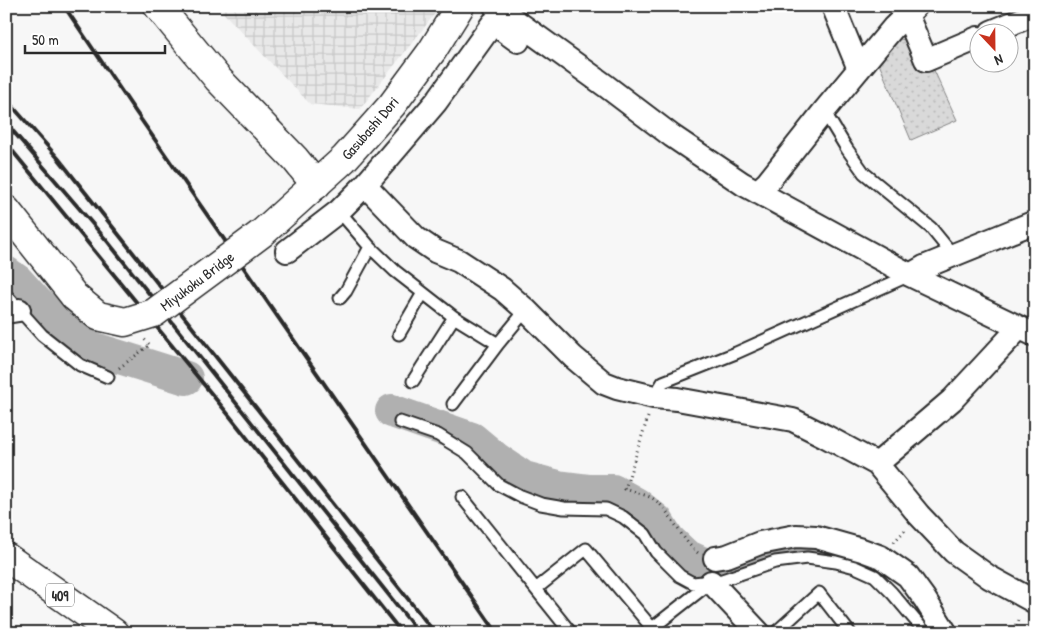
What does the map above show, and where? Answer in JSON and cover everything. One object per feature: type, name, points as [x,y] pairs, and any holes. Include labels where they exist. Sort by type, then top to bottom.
[{"type":"main road","points":[[158,6],[218,79],[295,159],[316,185]]},
{"type":"main road","name":"Gasubashi Dori","points":[[262,233],[344,159],[392,105],[432,51],[460,6]]},
{"type":"main road","name":"Miyukoku Bridge","points":[[6,210],[76,297],[98,316],[125,322],[154,313],[262,233]]},
{"type":"main road","name":"409","points":[[6,557],[114,633]]},
{"type":"street","points":[[496,6],[692,150],[757,192],[910,275],[1027,332],[952,400],[877,464]]},
{"type":"street","points":[[833,6],[859,69]]},
{"type":"street","points":[[757,192],[767,183],[824,110],[893,28],[911,11],[926,60],[968,42]]},
{"type":"street","points":[[1015,22],[1035,14]]},
{"type":"street","points":[[287,251],[339,211],[365,185],[436,102],[492,23],[605,103],[642,114]]},
{"type":"street","points":[[365,185],[416,238],[436,251],[459,261],[502,289],[526,310],[572,358],[604,384],[654,397],[677,398],[793,420],[877,464],[940,538],[971,565],[1035,602]]},
{"type":"street","points":[[910,275],[953,255],[1035,222]]},
{"type":"street","points":[[715,558],[727,556],[760,543],[796,536],[816,537],[882,557],[908,576],[946,633]]},
{"type":"street","points":[[711,582],[759,633]]},
{"type":"lane","points":[[824,110],[864,173],[932,228],[953,255]]},
{"type":"lane","points":[[339,211],[370,247],[395,271],[454,318],[498,344]]},
{"type":"lane","points":[[340,298],[346,291],[370,247]]},
{"type":"lane","points":[[654,397],[663,382],[736,353],[910,275]]},
{"type":"lane","points":[[399,334],[423,293]]},
{"type":"lane","points":[[10,306],[80,366],[108,377]]},
{"type":"lane","points":[[453,404],[526,310]]},
{"type":"lane","points":[[413,381],[454,318]]},
{"type":"lane","points":[[400,422],[438,435],[467,453],[499,485],[520,496],[541,504],[564,508],[606,509],[623,517],[645,534],[656,552],[680,576],[693,583],[722,580],[775,562],[806,558],[855,567],[874,576],[892,593],[926,633]]},
{"type":"lane","points":[[462,497],[537,588],[571,633]]},
{"type":"lane","points":[[537,588],[586,549],[649,630],[711,582]]},
{"type":"lane","points":[[775,633],[819,593],[850,633]]},
{"type":"path","points":[[108,377],[150,345],[144,339]]},
{"type":"path","points":[[654,397],[625,489],[653,498],[678,527],[690,546],[700,554],[715,558]]},
{"type":"path","points":[[882,557],[919,515]]},
{"type":"shaded area","points":[[217,6],[441,6],[360,109],[310,104]]},
{"type":"shaded area","points":[[895,38],[911,41],[932,66],[957,120],[911,140],[877,59]]},
{"type":"waterway","points":[[6,273],[17,281],[37,303],[91,348],[186,378]]},
{"type":"waterway","points":[[392,411],[472,439],[496,459],[524,478],[558,487],[590,491],[613,491],[636,504],[657,521],[668,539],[686,556],[708,566],[719,568],[740,564],[782,547],[813,548]]},
{"type":"railway","points":[[64,6],[497,633]]},
{"type":"railway","points":[[6,99],[58,158],[435,633]]},
{"type":"railway","points":[[6,123],[108,242],[419,633]]},
{"type":"railway","points":[[6,143],[228,414],[402,633]]}]
